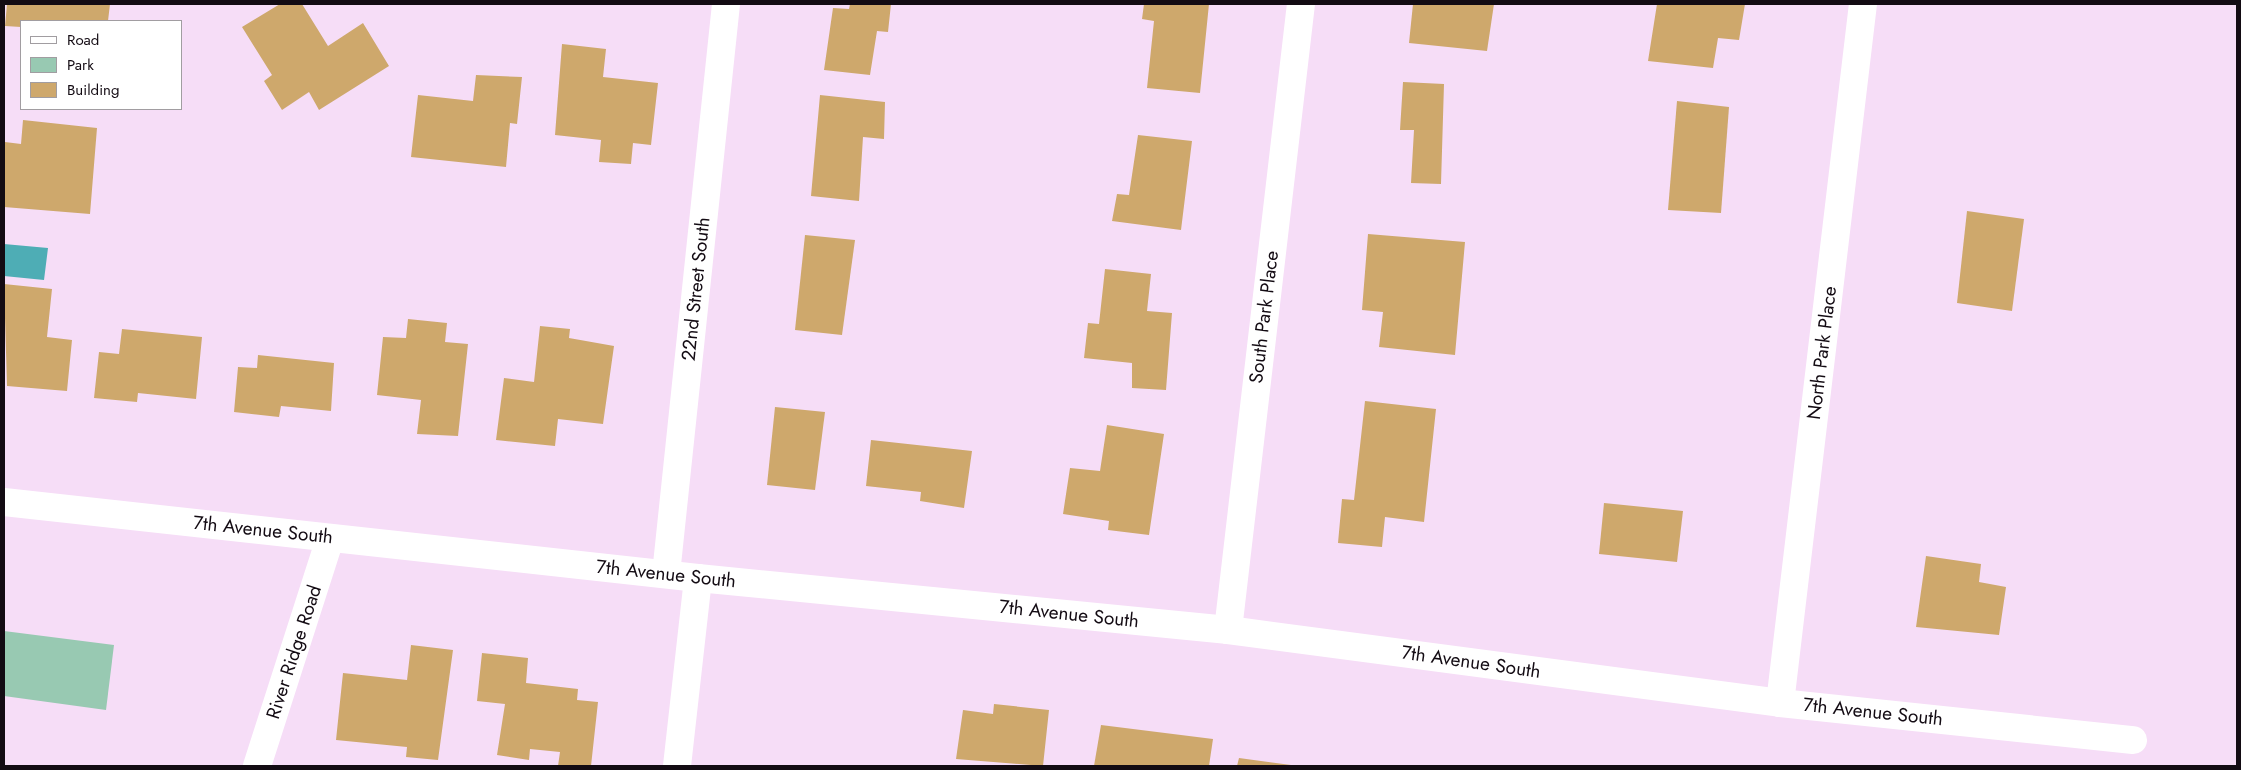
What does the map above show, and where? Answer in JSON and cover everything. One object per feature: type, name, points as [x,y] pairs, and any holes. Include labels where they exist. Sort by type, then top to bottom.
[{"type":"street","name":"22nd Street South","points":[[666,574],[726,4]]},
{"type":"street","name":"South Park Place","points":[[1228,630],[1301,4]]},
{"type":"street","name":"North Park Place","points":[[1780,703],[1863,4]]},
{"type":"street","name":"7th Avenue South","points":[[4,502],[698,578],[1228,630],[1780,703],[2133,740]]},
{"type":"street","name":"River Ridge Road","points":[[257,766],[330,538]]},
{"type":"street","points":[[677,766],[698,578]]},
{"type":"green space","points":[[4,631],[114,645],[106,710],[4,696]]},
{"type":"shaded area","points":[[4,244],[48,248],[44,280],[4,276]]},
{"type":"building","points":[[7,4],[110,4],[108,20],[20,20],[20,27],[5,26]]},
{"type":"building","points":[[280,4],[302,4],[328,46],[363,23],[389,66],[319,110],[309,92],[282,110],[264,81],[272,75],[242,27]]},
{"type":"building","points":[[850,4],[891,4],[888,32],[877,31],[870,75],[824,70],[833,8],[849,9]]},
{"type":"building","points":[[1144,4],[1209,4],[1200,93],[1147,88],[1154,21],[1142,19]]},
{"type":"building","points":[[1413,4],[1494,4],[1487,51],[1409,43]]},
{"type":"building","points":[[1657,4],[1745,4],[1739,40],[1718,38],[1713,68],[1648,61]]},
{"type":"building","points":[[562,44],[606,49],[603,77],[658,83],[651,145],[633,143],[631,164],[599,162],[601,140],[555,135]]},
{"type":"building","points":[[476,75],[522,77],[517,124],[510,123],[506,167],[411,157],[418,95],[473,101]]},
{"type":"building","points":[[1403,82],[1444,84],[1441,184],[1411,183],[1414,130],[1400,130]]},
{"type":"building","points":[[820,95],[885,102],[884,139],[863,137],[859,201],[811,196]]},
{"type":"building","points":[[1677,101],[1729,107],[1721,213],[1668,210]]},
{"type":"building","points":[[23,120],[97,128],[90,214],[4,207],[5,142],[21,144]]},
{"type":"building","points":[[1138,135],[1192,141],[1181,230],[1112,221],[1117,194],[1129,195]]},
{"type":"building","points":[[1967,211],[2024,219],[2012,311],[1957,303]]},
{"type":"building","points":[[1368,234],[1465,242],[1455,355],[1379,347],[1383,312],[1362,310]]},
{"type":"building","points":[[805,235],[855,240],[842,335],[795,330]]},
{"type":"building","points":[[1105,269],[1151,274],[1147,311],[1172,313],[1166,390],[1132,388],[1132,363],[1084,358],[1088,323],[1099,324]]},
{"type":"building","points":[[4,284],[52,289],[47,337],[72,340],[67,391],[7,386]]},
{"type":"building","points":[[408,319],[447,323],[445,342],[468,344],[458,436],[417,434],[421,400],[377,395],[383,337],[406,338]]},
{"type":"building","points":[[540,326],[570,329],[569,338],[614,346],[603,424],[558,419],[555,446],[496,440],[504,378],[534,382]]},
{"type":"building","points":[[122,329],[202,337],[196,399],[138,393],[137,402],[94,398],[99,352],[119,354]]},
{"type":"building","points":[[258,355],[334,363],[331,411],[281,406],[279,417],[234,412],[238,367],[257,368]]},
{"type":"building","points":[[1365,401],[1436,409],[1424,522],[1385,517],[1382,547],[1338,543],[1342,499],[1354,500]]},
{"type":"building","points":[[775,407],[825,412],[815,490],[767,485]]},
{"type":"building","points":[[1107,425],[1164,434],[1149,535],[1108,530],[1109,521],[1063,514],[1070,468],[1100,471]]},
{"type":"building","points":[[871,440],[972,451],[964,508],[920,501],[921,492],[866,486]]},
{"type":"building","points":[[1604,503],[1683,511],[1677,562],[1599,554]]},
{"type":"building","points":[[1926,556],[1981,564],[1979,582],[2006,587],[1999,635],[1916,627]]},
{"type":"building","points":[[411,645],[453,650],[438,760],[406,757],[407,747],[336,740],[343,673],[407,680]]},
{"type":"building","points":[[482,653],[528,658],[526,683],[578,689],[577,700],[598,702],[591,766],[558,766],[560,752],[530,749],[529,760],[497,755],[505,704],[477,701]]},
{"type":"building","points":[[994,704],[1049,710],[1043,766],[956,759],[963,710],[993,714]]},
{"type":"building","points":[[1101,725],[1213,739],[1209,766],[1094,766]]},
{"type":"building","points":[[1239,758],[1291,765],[1291,766],[1237,766]]}]
